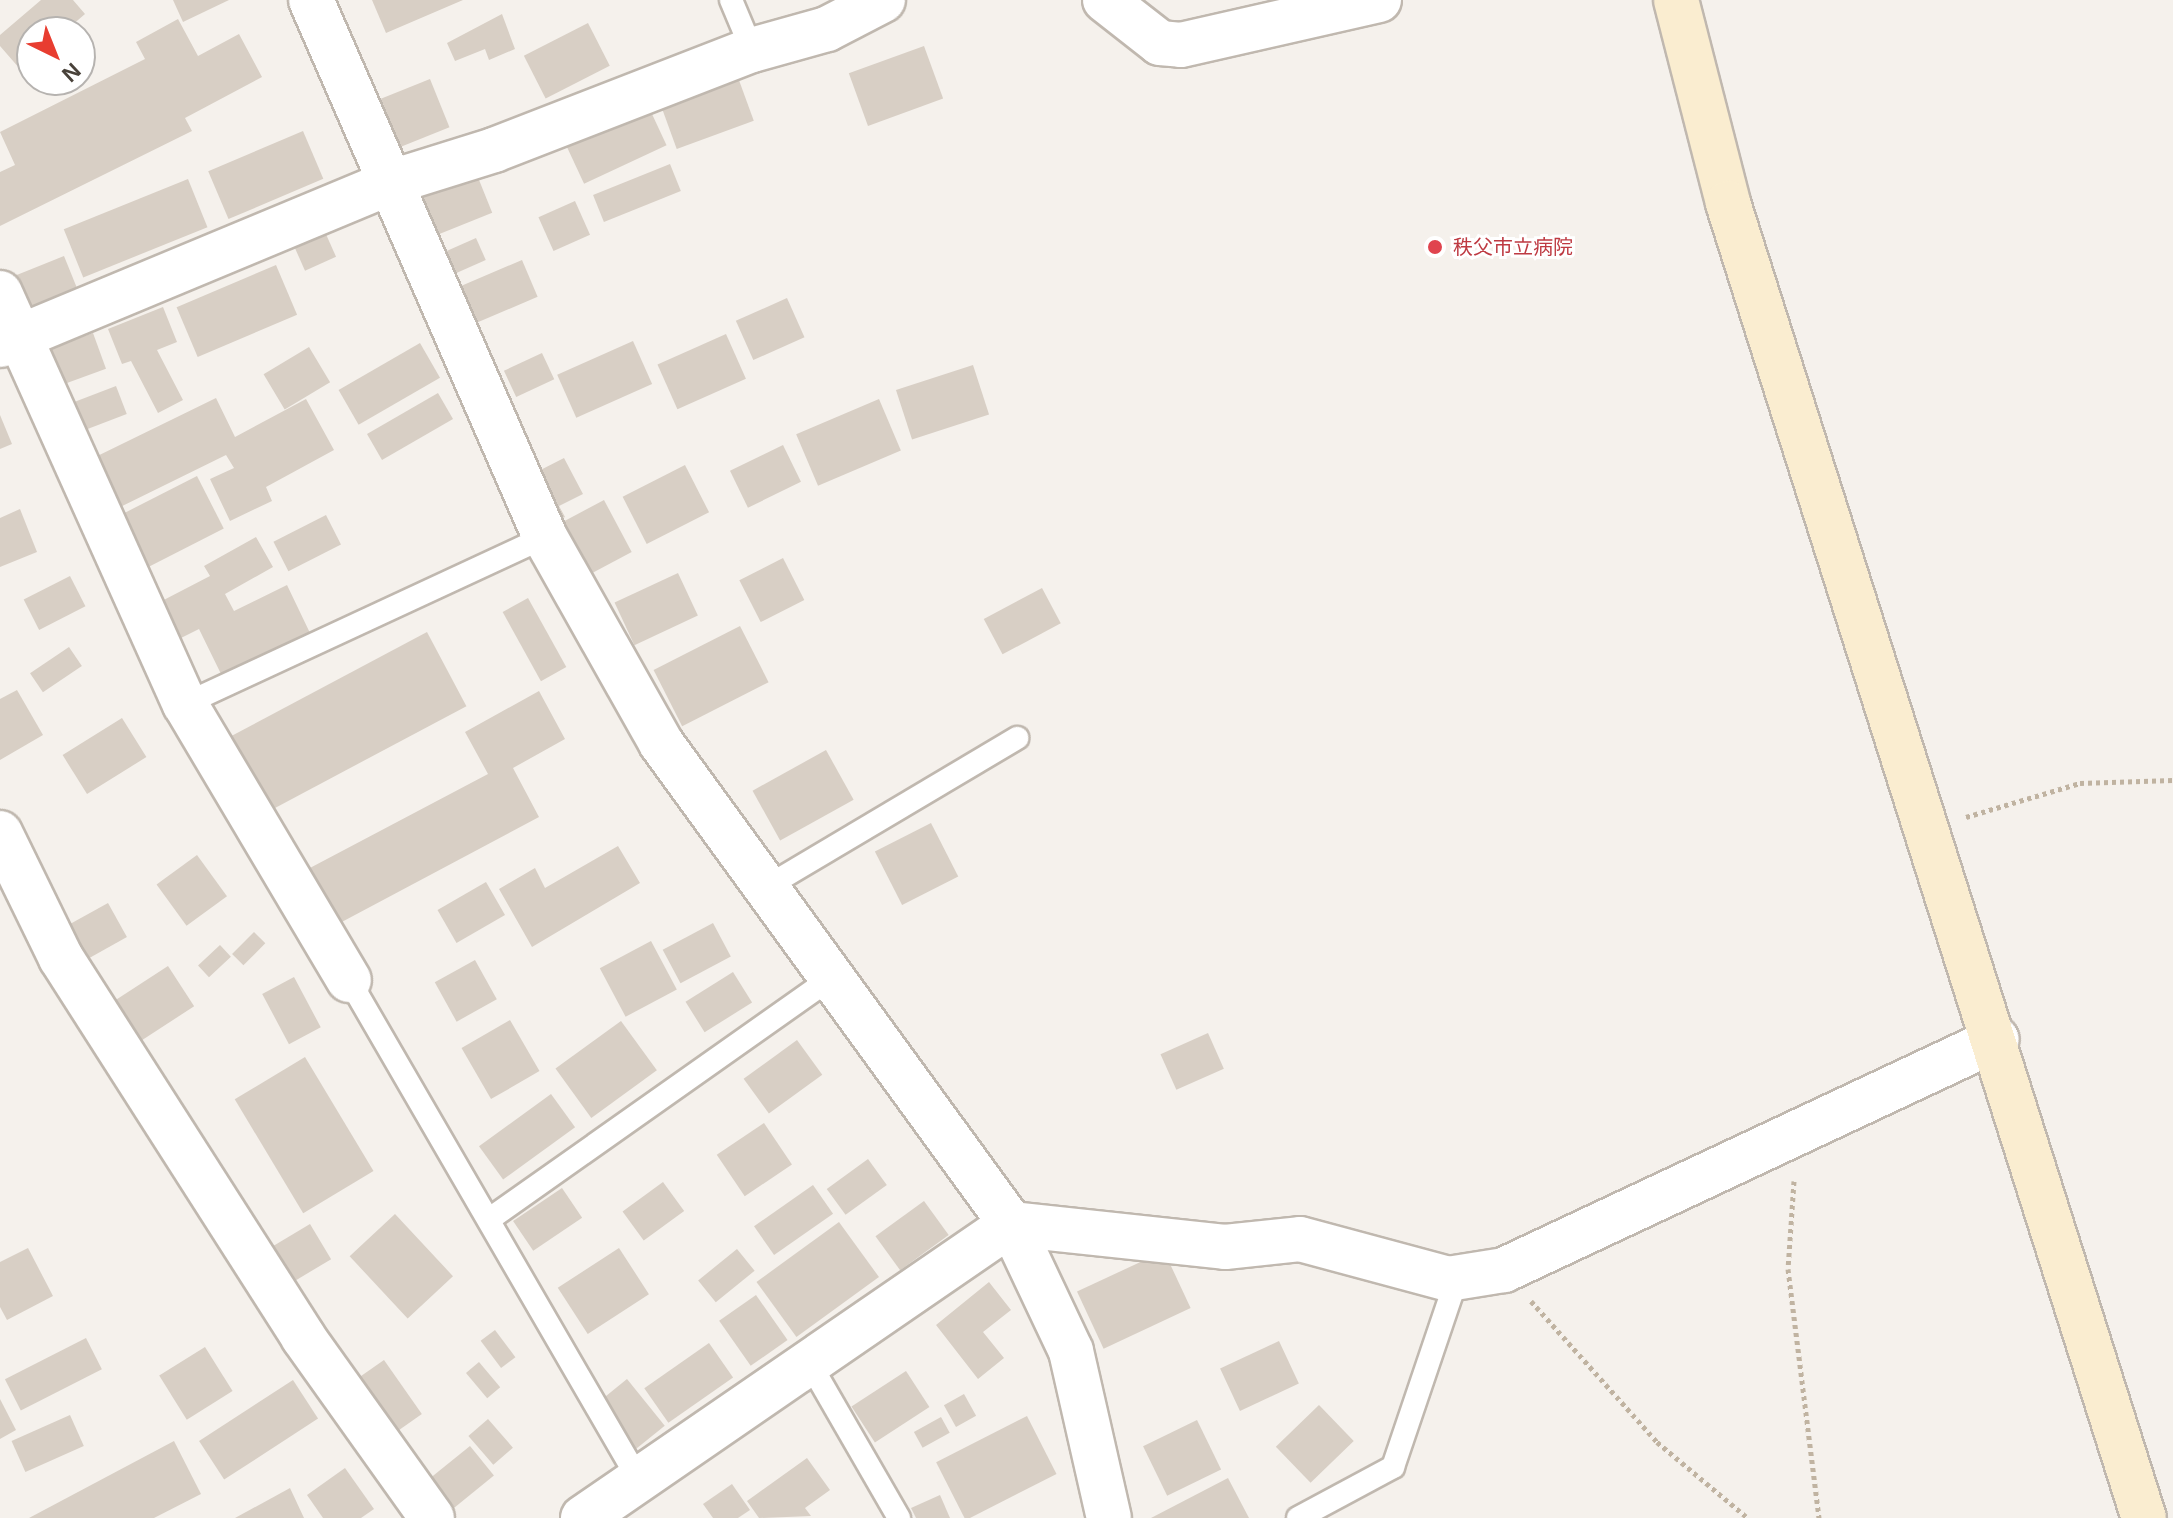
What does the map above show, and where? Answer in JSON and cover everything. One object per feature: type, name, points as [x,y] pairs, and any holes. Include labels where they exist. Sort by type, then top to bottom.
[{"type":"street","points":[[311,0],[545,537],[661,743],[835,975],[1011,1224],[1071,1351],[1109,1518]]},
{"type":"street","points":[[9,342],[392,182],[494,150],[752,50],[827,29],[883,0]]},
{"type":"street","points":[[1105,0],[1160,43],[1181,45],[1379,0]]},
{"type":"street","points":[[1676,0],[1728,203],[1997,1039],[2144,1518]]},
{"type":"street","points":[[0,293],[9,342],[185,704],[349,980]]},
{"type":"street","points":[[0,833],[61,958],[303,1337],[432,1518]]},
{"type":"street","points":[[583,1518],[1011,1224],[1225,1247],[1300,1239],[1457,1278],[1504,1270],[1797,1137],[1997,1039]]},
{"type":"lane","points":[[731,0],[752,50]]},
{"type":"lane","points":[[185,704],[545,537]]},
{"type":"lane","points":[[768,886],[1017,738]]},
{"type":"lane","points":[[491,1218],[835,975]]},
{"type":"lane","points":[[349,980],[491,1218],[639,1480]]},
{"type":"lane","points":[[1298,1518],[1393,1467],[1457,1278]]},
{"type":"lane","points":[[809,1362],[899,1518]]},
{"type":"path","points":[[1929,828],[2080,783],[2173,780]]},
{"type":"path","points":[[1797,1137],[1788,1269],[1819,1518]]},
{"type":"path","points":[[1504,1270],[1657,1442],[1748,1518]]},
{"type":"building","points":[[41,0],[73,0],[85,14],[83,16],[22,16]]},
{"type":"building","points":[[173,0],[229,0],[183,22]]},
{"type":"building","points":[[372,0],[463,0],[386,33]]},
{"type":"building","points":[[502,14],[515,49],[489,60],[485,49],[455,61],[447,43]]},
{"type":"building","points":[[178,19],[198,56],[239,34],[262,77],[185,118],[192,131],[0,226],[0,172],[15,165],[0,132],[72,96],[96,96],[96,84],[145,59],[136,42]]},
{"type":"building","points":[[16,21],[16,64],[0,46],[0,35]]},
{"type":"building","points":[[588,23],[610,66],[546,98],[524,56]]},
{"type":"building","points":[[924,46],[943,99],[868,126],[849,73]]},
{"type":"building","points":[[736,72],[754,121],[677,149],[659,100]]},
{"type":"building","points":[[430,79],[449,127],[400,147],[381,99]]},
{"type":"building","points":[[645,99],[667,145],[584,184],[563,137]]},
{"type":"building","points":[[303,131],[323,179],[229,219],[208,171]]},
{"type":"building","points":[[670,164],[681,191],[604,222],[593,195]]},
{"type":"building","points":[[475,170],[492,213],[434,236],[417,194]]},
{"type":"building","points":[[188,179],[207,227],[83,277],[64,229]]},
{"type":"building","points":[[575,201],[590,235],[554,251],[538,217]]},
{"type":"building","points":[[321,223],[336,257],[305,271],[290,237]]},
{"type":"building","points":[[476,238],[486,260],[447,277],[438,255]]},
{"type":"building","points":[[64,256],[80,296],[29,316],[13,277]]},
{"type":"building","points":[[522,260],[538,297],[471,325],[456,288]]},
{"type":"building","points":[[276,265],[297,315],[198,357],[177,307]]},
{"type":"building","points":[[787,298],[804,337],[753,360],[736,321]]},
{"type":"building","points":[[163,307],[177,342],[157,350],[183,400],[158,413],[131,361],[122,364],[108,329]]},
{"type":"building","points":[[93,333],[106,369],[51,389],[38,353]]},
{"type":"building","points":[[726,334],[746,379],[677,409],[657,365]]},
{"type":"building","points":[[633,341],[652,384],[576,418],[557,375]]},
{"type":"building","points":[[420,343],[440,378],[359,425],[339,390]]},
{"type":"building","points":[[309,347],[330,382],[285,409],[264,374]]},
{"type":"building","points":[[542,353],[554,379],[516,397],[504,371]]},
{"type":"building","points":[[973,365],[989,414],[912,439],[896,390]]},
{"type":"building","points":[[116,386],[127,414],[79,432],[68,404]]},
{"type":"building","points":[[438,393],[453,419],[382,460],[367,434]]},
{"type":"building","points":[[216,398],[235,437],[306,399],[334,450],[266,487],[272,501],[230,521],[210,479],[234,468],[226,455],[106,514],[81,464]]},
{"type":"building","points":[[879,399],[901,451],[818,486],[796,434]]},
{"type":"building","points":[[0,415],[12,444],[0,449]]},
{"type":"building","points":[[783,445],[801,482],[748,508],[730,471]]},
{"type":"building","points":[[564,458],[583,494],[559,506],[565,517],[541,529],[517,482]]},
{"type":"building","points":[[685,465],[709,512],[647,544],[623,497]]},
{"type":"building","points":[[197,476],[224,529],[140,571],[113,519]]},
{"type":"building","points":[[604,500],[632,552],[588,576],[560,523]]},
{"type":"building","points":[[20,509],[37,552],[0,567],[0,518]]},
{"type":"building","points":[[326,515],[341,544],[288,571],[273,542]]},
{"type":"building","points":[[256,537],[273,567],[225,594],[234,611],[287,585],[310,633],[222,676],[199,629],[175,641],[156,604],[210,576],[204,566]]},
{"type":"building","points":[[783,558],[804,600],[761,622],[739,580]]},
{"type":"building","points":[[678,573],[698,616],[634,645],[615,603]]},
{"type":"building","points":[[70,576],[85,606],[39,630],[24,600]]},
{"type":"building","points":[[1042,588],[1061,623],[1003,654],[984,619]]},
{"type":"building","points":[[528,598],[566,667],[541,681],[503,612]]},
{"type":"building","points":[[740,626],[769,682],[682,726],[654,670]]},
{"type":"building","points":[[427,632],[466,706],[264,814],[225,740]]},
{"type":"building","points":[[69,647],[82,666],[43,692],[30,673]]},
{"type":"building","points":[[17,690],[43,735],[0,760],[0,699]]},
{"type":"building","points":[[539,691],[565,739],[513,768],[539,817],[338,924],[308,869],[488,774],[465,732]]},
{"type":"building","points":[[122,718],[146,757],[87,794],[63,755]]},
{"type":"building","points":[[826,750],[854,800],[780,841],[753,791]]},
{"type":"building","points":[[931,823],[958,876],[902,905],[875,852]]},
{"type":"building","points":[[618,846],[640,883],[532,947],[499,889],[535,868],[545,888]]},
{"type":"building","points":[[197,855],[227,896],[187,926],[157,884]]},
{"type":"building","points":[[486,882],[505,915],[457,943],[438,910]]},
{"type":"building","points":[[108,903],[127,937],[86,960],[67,926]]},
{"type":"building","points":[[713,923],[731,957],[681,983],[663,950]]},
{"type":"building","points":[[254,932],[265,943],[243,965],[232,954]]},
{"type":"building","points":[[651,941],[677,990],[626,1017],[600,968]]},
{"type":"building","points":[[220,945],[231,957],[209,977],[198,965]]},
{"type":"building","points":[[475,960],[497,999],[457,1022],[435,982]]},
{"type":"building","points":[[168,966],[194,1006],[139,1042],[113,1002]]},
{"type":"building","points":[[733,972],[752,1003],[705,1032],[686,1002]]},
{"type":"building","points":[[294,977],[321,1027],[289,1044],[262,994]]},
{"type":"building","points":[[510,1020],[540,1071],[491,1099],[462,1048]]},
{"type":"building","points":[[621,1021],[657,1070],[591,1118],[555,1069]]},
{"type":"building","points":[[1208,1033],[1224,1069],[1176,1090],[1160,1054]]},
{"type":"building","points":[[797,1040],[822,1075],[769,1114],[744,1079]]},
{"type":"building","points":[[305,1057],[374,1171],[303,1213],[235,1099]]},
{"type":"building","points":[[551,1094],[575,1127],[503,1179],[479,1146]]},
{"type":"building","points":[[764,1123],[792,1164],[745,1196],[717,1155]]},
{"type":"building","points":[[868,1159],[887,1185],[846,1215],[827,1189]]},
{"type":"building","points":[[663,1182],[684,1211],[644,1241],[623,1211]]},
{"type":"building","points":[[813,1185],[833,1214],[774,1255],[754,1226]]},
{"type":"building","points":[[562,1188],[582,1218],[533,1251],[513,1221]]},
{"type":"building","points":[[924,1201],[949,1235],[900,1270],[875,1236]]},
{"type":"building","points":[[395,1214],[453,1276],[408,1318],[350,1256]]},
{"type":"building","points":[[839,1222],[879,1277],[796,1337],[756,1282]]},
{"type":"building","points":[[310,1224],[331,1259],[281,1289],[260,1254]]},
{"type":"building","points":[[28,1248],[53,1296],[7,1320],[0,1307],[0,1262]]},
{"type":"building","points":[[619,1248],[649,1294],[588,1334],[558,1288]]},
{"type":"building","points":[[737,1249],[755,1271],[716,1302],[698,1280]]},
{"type":"building","points":[[1164,1251],[1191,1308],[1104,1349],[1077,1292]]},
{"type":"building","points":[[989,1282],[1011,1310],[983,1332],[1004,1358],[978,1379],[936,1325]]},
{"type":"building","points":[[756,1295],[788,1340],[751,1366],[719,1321]]},
{"type":"building","points":[[495,1330],[515,1357],[501,1368],[481,1341]]},
{"type":"building","points":[[86,1338],[102,1369],[21,1410],[5,1379]]},
{"type":"building","points":[[1279,1341],[1299,1384],[1240,1411],[1220,1368]]},
{"type":"building","points":[[709,1343],[733,1377],[668,1423],[644,1388]]},
{"type":"building","points":[[205,1347],[233,1391],[187,1420],[159,1376]]},
{"type":"building","points":[[384,1360],[422,1414],[382,1442],[344,1388]]},
{"type":"building","points":[[479,1362],[500,1387],[487,1398],[466,1373]]},
{"type":"building","points":[[906,1371],[929,1407],[875,1442],[851,1406]]},
{"type":"building","points":[[627,1379],[665,1426],[635,1450],[597,1403]]},
{"type":"building","points":[[293,1380],[318,1419],[224,1480],[199,1441]]},
{"type":"building","points":[[964,1394],[976,1416],[956,1427],[944,1405]]},
{"type":"building","points":[[0,1399],[16,1430],[0,1439]]},
{"type":"building","points":[[1319,1405],[1354,1441],[1311,1483],[1276,1447]]},
{"type":"building","points":[[70,1415],[84,1446],[25,1472],[12,1441]]},
{"type":"building","points":[[1027,1416],[1057,1474],[964,1518],[936,1462]]},
{"type":"building","points":[[941,1417],[950,1433],[923,1448],[914,1432]]},
{"type":"building","points":[[488,1419],[513,1448],[493,1465],[468,1436]]},
{"type":"building","points":[[1197,1420],[1221,1469],[1167,1496],[1143,1446]]},
{"type":"building","points":[[174,1441],[201,1494],[154,1518],[29,1518]]},
{"type":"building","points":[[470,1446],[494,1476],[451,1510],[427,1481]]},
{"type":"building","points":[[807,1458],[830,1490],[805,1508],[811,1516],[759,1518],[747,1501]]},
{"type":"building","points":[[345,1468],[374,1509],[361,1518],[323,1518],[307,1495]]},
{"type":"building","points":[[1228,1478],[1249,1518],[1151,1518]]},
{"type":"building","points":[[732,1484],[750,1510],[738,1518],[713,1518],[703,1504]]},
{"type":"building","points":[[290,1488],[304,1518],[235,1518]]},
{"type":"building","points":[[940,1495],[950,1518],[916,1518],[911,1508]]},
{"type":"place","name":"秩父市立病院","points":[[1435,247]]}]
